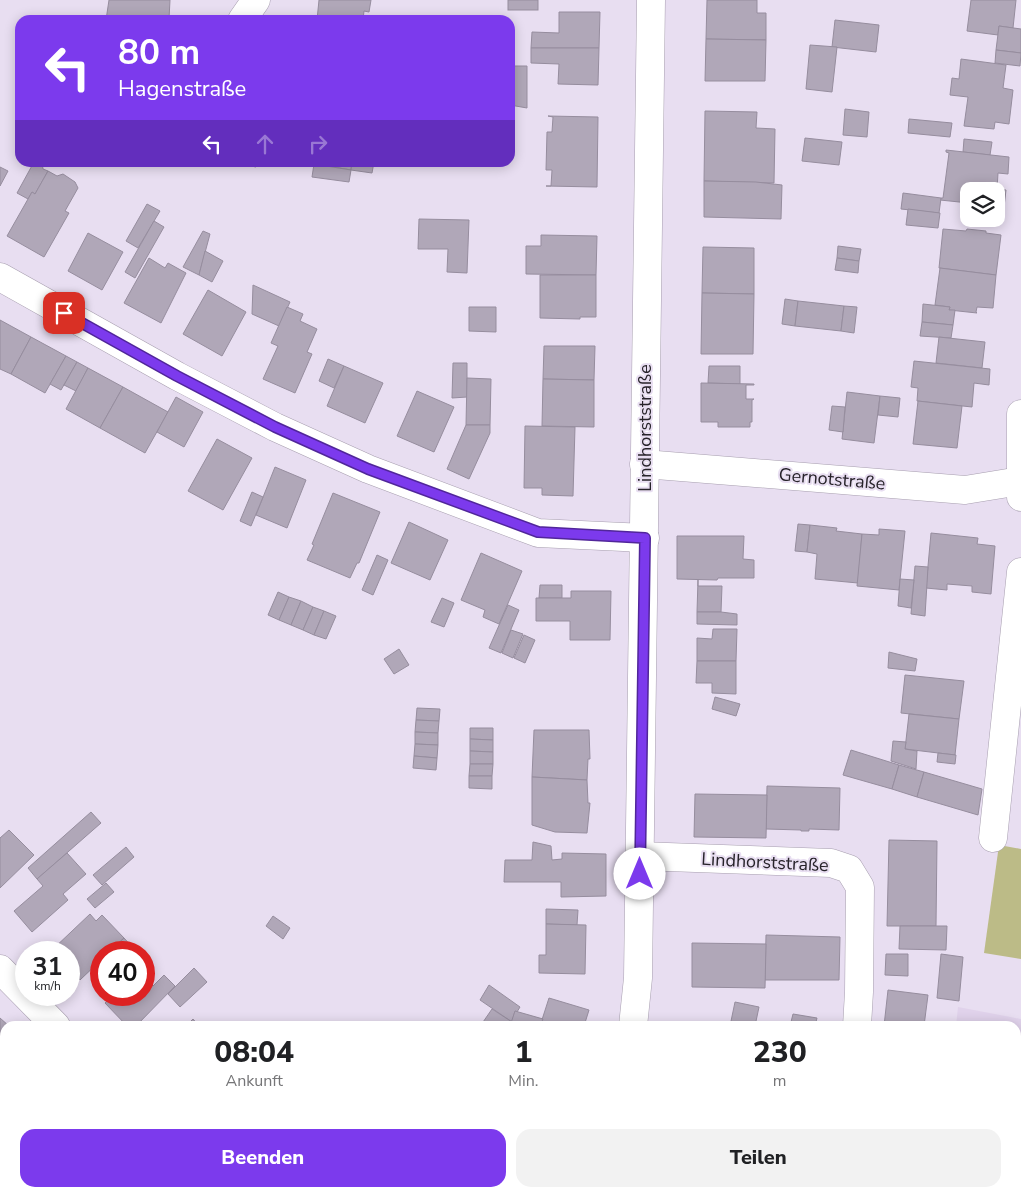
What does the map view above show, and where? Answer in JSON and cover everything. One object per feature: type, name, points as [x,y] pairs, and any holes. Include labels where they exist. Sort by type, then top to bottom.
[{"type":"street","points":[[246,15],[256,0]]},
{"type":"street","name":"Lindhorststraße","points":[[634,1021],[638,978],[651,0]]},
{"type":"street","points":[[0,277],[177,376],[275,427],[368,469],[538,532],[645,538]]},
{"type":"street","name":"Gernotstraße","points":[[644,464],[965,490],[1020,489],[1021,414]]},
{"type":"street","points":[[993,838],[1021,572]]},
{"type":"street","name":"Lindhorststraße","points":[[640,856],[831,864],[849,869],[860,887],[857,1021]]},
{"type":"street","points":[[0,969],[51,1021]]},
{"type":"shaded area","points":[[999,845],[1021,849],[1021,959],[984,953]]},
{"type":"shaded area","points":[[958,1007],[1021,1019],[1021,1021],[957,1021]]},
{"type":"building","points":[[109,0],[170,0],[169,15],[107,15]]},
{"type":"building","points":[[319,0],[371,0],[369,12],[364,11],[364,15],[318,15]]},
{"type":"building","points":[[508,0],[538,0],[538,10],[508,10]]},
{"type":"building","points":[[707,0],[757,0],[757,13],[766,13],[766,40],[706,39]]},
{"type":"building","points":[[971,0],[1016,0],[1013,28],[999,26],[998,35],[967,31]]},
{"type":"building","points":[[559,12],[600,12],[599,48],[531,48],[532,32],[559,33]]},
{"type":"building","points":[[835,20],[879,25],[876,52],[832,47]]},
{"type":"building","points":[[999,26],[1021,29],[1021,53],[996,50]]},
{"type":"building","points":[[706,39],[766,40],[765,81],[705,81]]},
{"type":"building","points":[[810,45],[837,47],[832,92],[806,89]]},
{"type":"building","points":[[531,48],[599,48],[598,85],[558,84],[559,64],[531,63]]},
{"type":"building","points":[[996,50],[1021,53],[1020,66],[995,63]]},
{"type":"building","points":[[961,59],[1006,65],[1003,88],[1013,90],[1009,124],[995,122],[994,129],[964,126],[968,97],[950,95],[952,78],[959,79]]},
{"type":"building","points":[[515,66],[527,66],[527,108],[515,106]]},
{"type":"building","points":[[845,109],[869,112],[867,137],[843,135]]},
{"type":"building","points":[[705,111],[757,112],[756,128],[775,129],[774,183],[704,181]]},
{"type":"building","points":[[548,116],[598,117],[597,187],[546,186],[551,186],[552,170],[546,170],[547,132],[552,132],[553,117]]},
{"type":"building","points":[[909,119],[952,123],[950,137],[908,133]]},
{"type":"building","points":[[805,138],[842,142],[839,165],[802,161]]},
{"type":"building","points":[[964,139],[992,142],[990,155],[963,152]]},
{"type":"building","points":[[946,150],[1009,157],[1008,174],[998,173],[997,182],[960,182],[960,202],[940,200],[943,198],[949,153]]},
{"type":"building","points":[[0,167],[8,171],[0,186]]},
{"type":"building","points":[[31,167],[43,167],[48,171],[35,194],[32,192],[28,199],[17,193]]},
{"type":"building","points":[[314,167],[332,167],[351,170],[349,182],[312,177]]},
{"type":"building","points":[[334,167],[351,167],[351,170]]},
{"type":"building","points":[[351,167],[373,167],[372,173],[351,170]]},
{"type":"building","points":[[48,171],[57,176],[63,174],[75,182],[78,188],[65,211],[69,213],[44,257],[7,236],[32,192],[35,194]]},
{"type":"building","points":[[704,181],[756,182],[782,185],[781,219],[704,217]]},
{"type":"building","points":[[903,193],[941,198],[939,213],[901,209]]},
{"type":"building","points":[[147,204],[160,211],[138,248],[126,241]]},
{"type":"building","points":[[908,209],[940,213],[938,228],[906,225]]},
{"type":"building","points":[[419,219],[469,220],[467,273],[447,272],[448,249],[418,249]]},
{"type":"building","points":[[154,221],[164,227],[135,278],[125,272]]},
{"type":"building","points":[[943,229],[966,231],[967,229],[1001,235],[996,275],[939,268]]},
{"type":"building","points":[[203,231],[210,234],[199,275],[183,267]]},
{"type":"building","points":[[88,233],[123,252],[102,290],[68,271]]},
{"type":"building","points":[[541,235],[597,236],[596,275],[526,274],[526,246],[541,246]]},
{"type":"building","points":[[838,246],[861,249],[859,261],[837,258]]},
{"type":"building","points":[[703,247],[754,248],[754,294],[702,293]]},
{"type":"building","points":[[205,251],[223,261],[212,282],[199,275]]},
{"type":"building","points":[[149,258],[165,268],[168,263],[186,273],[161,323],[124,303]]},
{"type":"building","points":[[837,258],[859,261],[858,273],[835,270]]},
{"type":"building","points":[[940,268],[996,275],[993,308],[977,307],[977,313],[949,310],[950,307],[935,305]]},
{"type":"building","points":[[540,275],[596,275],[596,317],[580,317],[580,319],[540,318]]},
{"type":"building","points":[[253,285],[290,302],[279,326],[252,314]]},
{"type":"building","points":[[208,290],[246,312],[222,356],[183,334]]},
{"type":"building","points":[[702,293],[754,294],[753,354],[701,354]]},
{"type":"building","points":[[785,299],[798,301],[795,326],[782,324]]},
{"type":"building","points":[[798,301],[844,306],[841,331],[795,326]]},
{"type":"building","points":[[923,304],[950,307],[949,310],[955,310],[953,325],[922,322]]},
{"type":"building","points":[[844,306],[857,307],[854,333],[841,331]]},
{"type":"building","points":[[287,307],[303,314],[300,321],[317,329],[307,352],[312,354],[295,393],[263,379],[278,346],[271,343]]},
{"type":"building","points":[[469,307],[496,307],[496,332],[469,331]]},
{"type":"building","points":[[0,320],[31,337],[11,374],[0,369]]},
{"type":"building","points":[[922,322],[953,325],[951,338],[920,336]]},
{"type":"building","points":[[31,337],[66,356],[45,393],[11,374]]},
{"type":"building","points":[[939,337],[985,342],[982,368],[936,363]]},
{"type":"building","points":[[544,346],[595,346],[594,380],[543,379]]},
{"type":"building","points":[[66,356],[77,362],[61,390],[50,384]]},
{"type":"building","points":[[328,359],[344,366],[334,388],[319,381]]},
{"type":"building","points":[[914,361],[990,369],[989,385],[974,383],[972,407],[917,401],[918,388],[911,387]]},
{"type":"building","points":[[77,362],[88,368],[76,391],[64,385]]},
{"type":"building","points":[[453,363],[467,363],[467,397],[452,398]]},
{"type":"building","points":[[344,366],[383,383],[365,423],[327,406]]},
{"type":"building","points":[[709,366],[740,366],[740,384],[708,383]]},
{"type":"building","points":[[88,368],[123,387],[100,428],[66,409]]},
{"type":"building","points":[[467,378],[491,379],[490,425],[466,425]]},
{"type":"building","points":[[543,379],[594,380],[594,427],[542,426]]},
{"type":"building","points":[[701,383],[754,384],[746,385],[746,399],[754,399],[752,400],[752,422],[750,422],[750,427],[718,427],[718,422],[701,422]]},
{"type":"building","points":[[123,387],[168,412],[145,453],[100,428]]},
{"type":"building","points":[[417,391],[454,407],[434,452],[397,436]]},
{"type":"building","points":[[847,392],[880,396],[874,443],[842,439]]},
{"type":"building","points":[[880,396],[900,398],[898,417],[878,415]]},
{"type":"building","points":[[176,397],[203,412],[184,447],[157,432]]},
{"type":"building","points":[[918,401],[962,406],[957,448],[913,444]]},
{"type":"building","points":[[832,406],[845,407],[843,432],[829,430]]},
{"type":"building","points":[[466,425],[490,425],[490,433],[469,479],[447,469]]},
{"type":"building","points":[[525,426],[575,427],[573,496],[542,495],[542,488],[524,488]]},
{"type":"building","points":[[217,439],[252,458],[223,510],[188,491]]},
{"type":"building","points":[[275,467],[306,480],[287,528],[256,515]]},
{"type":"building","points":[[252,492],[263,497],[251,526],[240,521]]},
{"type":"building","points":[[333,493],[380,512],[359,563],[357,563],[350,578],[307,560]]},
{"type":"building","points":[[409,522],[448,540],[430,580],[391,563]]},
{"type":"building","points":[[798,524],[810,525],[807,552],[795,551]]},
{"type":"building","points":[[810,525],[837,528],[836,531],[862,534],[858,583],[815,579],[817,554],[807,552]]},
{"type":"building","points":[[879,529],[905,531],[899,590],[857,586],[862,534],[879,535]]},
{"type":"building","points":[[931,533],[978,538],[977,544],[995,546],[991,594],[972,592],[972,586],[947,584],[947,590],[926,588]]},
{"type":"building","points":[[677,536],[744,536],[743,559],[754,560],[754,578],[718,578],[717,580],[677,579]]},
{"type":"building","points":[[481,553],[522,571],[499,624],[483,617],[485,610],[461,600]]},
{"type":"building","points":[[377,555],[388,560],[373,595],[362,590]]},
{"type":"building","points":[[915,566],[928,567],[925,616],[911,614]]},
{"type":"building","points":[[900,579],[914,580],[911,608],[898,606]]},
{"type":"building","points":[[698,580],[698,586],[722,586],[721,612],[697,612]]},
{"type":"building","points":[[540,585],[562,585],[562,598],[539,598]]},
{"type":"building","points":[[571,591],[611,591],[610,640],[570,640],[570,621],[536,621],[536,598],[571,598]]},
{"type":"building","points":[[278,592],[289,597],[279,620],[268,615]]},
{"type":"building","points":[[289,597],[301,601],[291,625],[279,620]]},
{"type":"building","points":[[442,598],[454,603],[444,627],[431,622]]},
{"type":"building","points":[[301,601],[313,607],[303,630],[291,625]]},
{"type":"building","points":[[508,605],[519,610],[501,653],[489,648]]},
{"type":"building","points":[[313,607],[324,611],[314,635],[303,630]]},
{"type":"building","points":[[324,611],[336,616],[326,639],[314,635]]},
{"type":"building","points":[[697,612],[737,614],[737,625],[697,624]]},
{"type":"building","points":[[713,629],[737,629],[736,661],[697,661],[697,638],[712,639]]},
{"type":"building","points":[[511,630],[523,634],[513,658],[502,653]]},
{"type":"building","points":[[524,635],[535,640],[525,663],[514,658]]},
{"type":"building","points":[[399,649],[409,665],[394,674],[384,659]]},
{"type":"building","points":[[889,652],[917,659],[915,671],[888,668]]},
{"type":"building","points":[[697,661],[736,661],[736,694],[712,693],[712,683],[696,683]]},
{"type":"building","points":[[905,675],[964,681],[959,719],[901,713]]},
{"type":"building","points":[[715,697],[740,704],[736,716],[712,709]]},
{"type":"building","points":[[417,708],[440,709],[439,721],[416,720]]},
{"type":"building","points":[[909,714],[959,719],[955,755],[905,749]]},
{"type":"building","points":[[416,720],[439,721],[438,733],[415,732]]},
{"type":"building","points":[[470,728],[493,728],[493,740],[470,739]]},
{"type":"building","points":[[534,730],[589,730],[590,759],[588,759],[587,780],[532,777]]},
{"type":"building","points":[[415,732],[438,733],[438,745],[415,744]]},
{"type":"building","points":[[470,739],[493,740],[493,752],[470,751]]},
{"type":"building","points":[[893,741],[906,742],[905,749],[917,751],[916,769],[891,761]]},
{"type":"building","points":[[415,744],[438,745],[437,758],[414,756]]},
{"type":"building","points":[[851,750],[899,765],[892,789],[843,775]]},
{"type":"building","points":[[470,751],[493,752],[493,764],[470,764]]},
{"type":"building","points":[[938,753],[956,755],[955,764],[937,762]]},
{"type":"building","points":[[414,756],[437,758],[436,770],[413,768]]},
{"type":"building","points":[[470,764],[493,764],[492,776],[469,776]]},
{"type":"building","points":[[899,765],[924,772],[917,797],[892,789]]},
{"type":"building","points":[[924,772],[982,789],[978,815],[917,797]]},
{"type":"building","points":[[469,776],[492,776],[492,789],[469,788]]},
{"type":"building","points":[[532,777],[587,780],[588,803],[590,803],[587,833],[555,832],[532,825]]},
{"type":"building","points":[[767,786],[840,788],[839,830],[809,829],[809,831],[801,831],[766,829]]},
{"type":"building","points":[[695,794],[767,795],[766,838],[694,837]]},
{"type":"building","points":[[91,812],[101,823],[37,879],[28,868]]},
{"type":"building","points":[[9,830],[34,855],[0,888],[0,838]]},
{"type":"building","points":[[889,840],[937,841],[936,926],[887,926]]},
{"type":"building","points":[[533,842],[551,846],[552,860],[562,859],[562,853],[606,854],[606,896],[561,897],[561,882],[504,882],[505,860],[532,860]]},
{"type":"building","points":[[126,847],[134,857],[102,885],[93,875]]},
{"type":"building","points":[[67,853],[86,874],[63,894],[68,900],[32,932],[14,911],[43,886],[37,879]]},
{"type":"building","points":[[106,883],[114,892],[95,908],[87,899]]},
{"type":"building","points":[[546,909],[578,910],[577,925],[546,924]]},
{"type":"building","points":[[90,914],[96,921],[102,915],[124,938],[121,941],[90,941],[90,970],[80,980],[80,941],[62,941]]},
{"type":"building","points":[[273,916],[290,928],[283,939],[266,926]]},
{"type":"building","points":[[546,924],[586,925],[585,974],[539,973],[539,955],[546,955]]},
{"type":"building","points":[[900,926],[947,926],[946,950],[899,949]]},
{"type":"building","points":[[766,935],[840,937],[839,980],[765,980]]},
{"type":"building","points":[[692,943],[766,944],[765,988],[692,987]]},
{"type":"building","points":[[886,954],[908,954],[908,976],[885,975]]},
{"type":"building","points":[[941,954],[963,957],[959,1001],[937,998]]},
{"type":"building","points":[[194,968],[207,982],[180,1007],[168,994]]},
{"type":"building","points":[[164,975],[175,986],[141,1021],[122,1021],[108,1006],[155,1006],[155,984]]},
{"type":"building","points":[[489,985],[520,1007],[517,1012],[515,1011],[512,1021],[511,1021],[480,1000]]},
{"type":"building","points":[[888,990],[928,995],[925,1021],[885,1021]]},
{"type":"building","points":[[549,998],[589,1010],[586,1021],[542,1021]]},
{"type":"building","points":[[735,1002],[759,1007],[756,1021],[731,1021]]},
{"type":"building","points":[[492,1009],[510,1021],[484,1021]]},
{"type":"building","points":[[515,1011],[543,1019],[542,1021],[512,1021]]},
{"type":"building","points":[[793,1014],[817,1018],[816,1021],[791,1021]]},
{"type":"route","points":[[64,313],[177,376],[275,427],[368,469],[538,532],[645,538],[640,874]]}]
